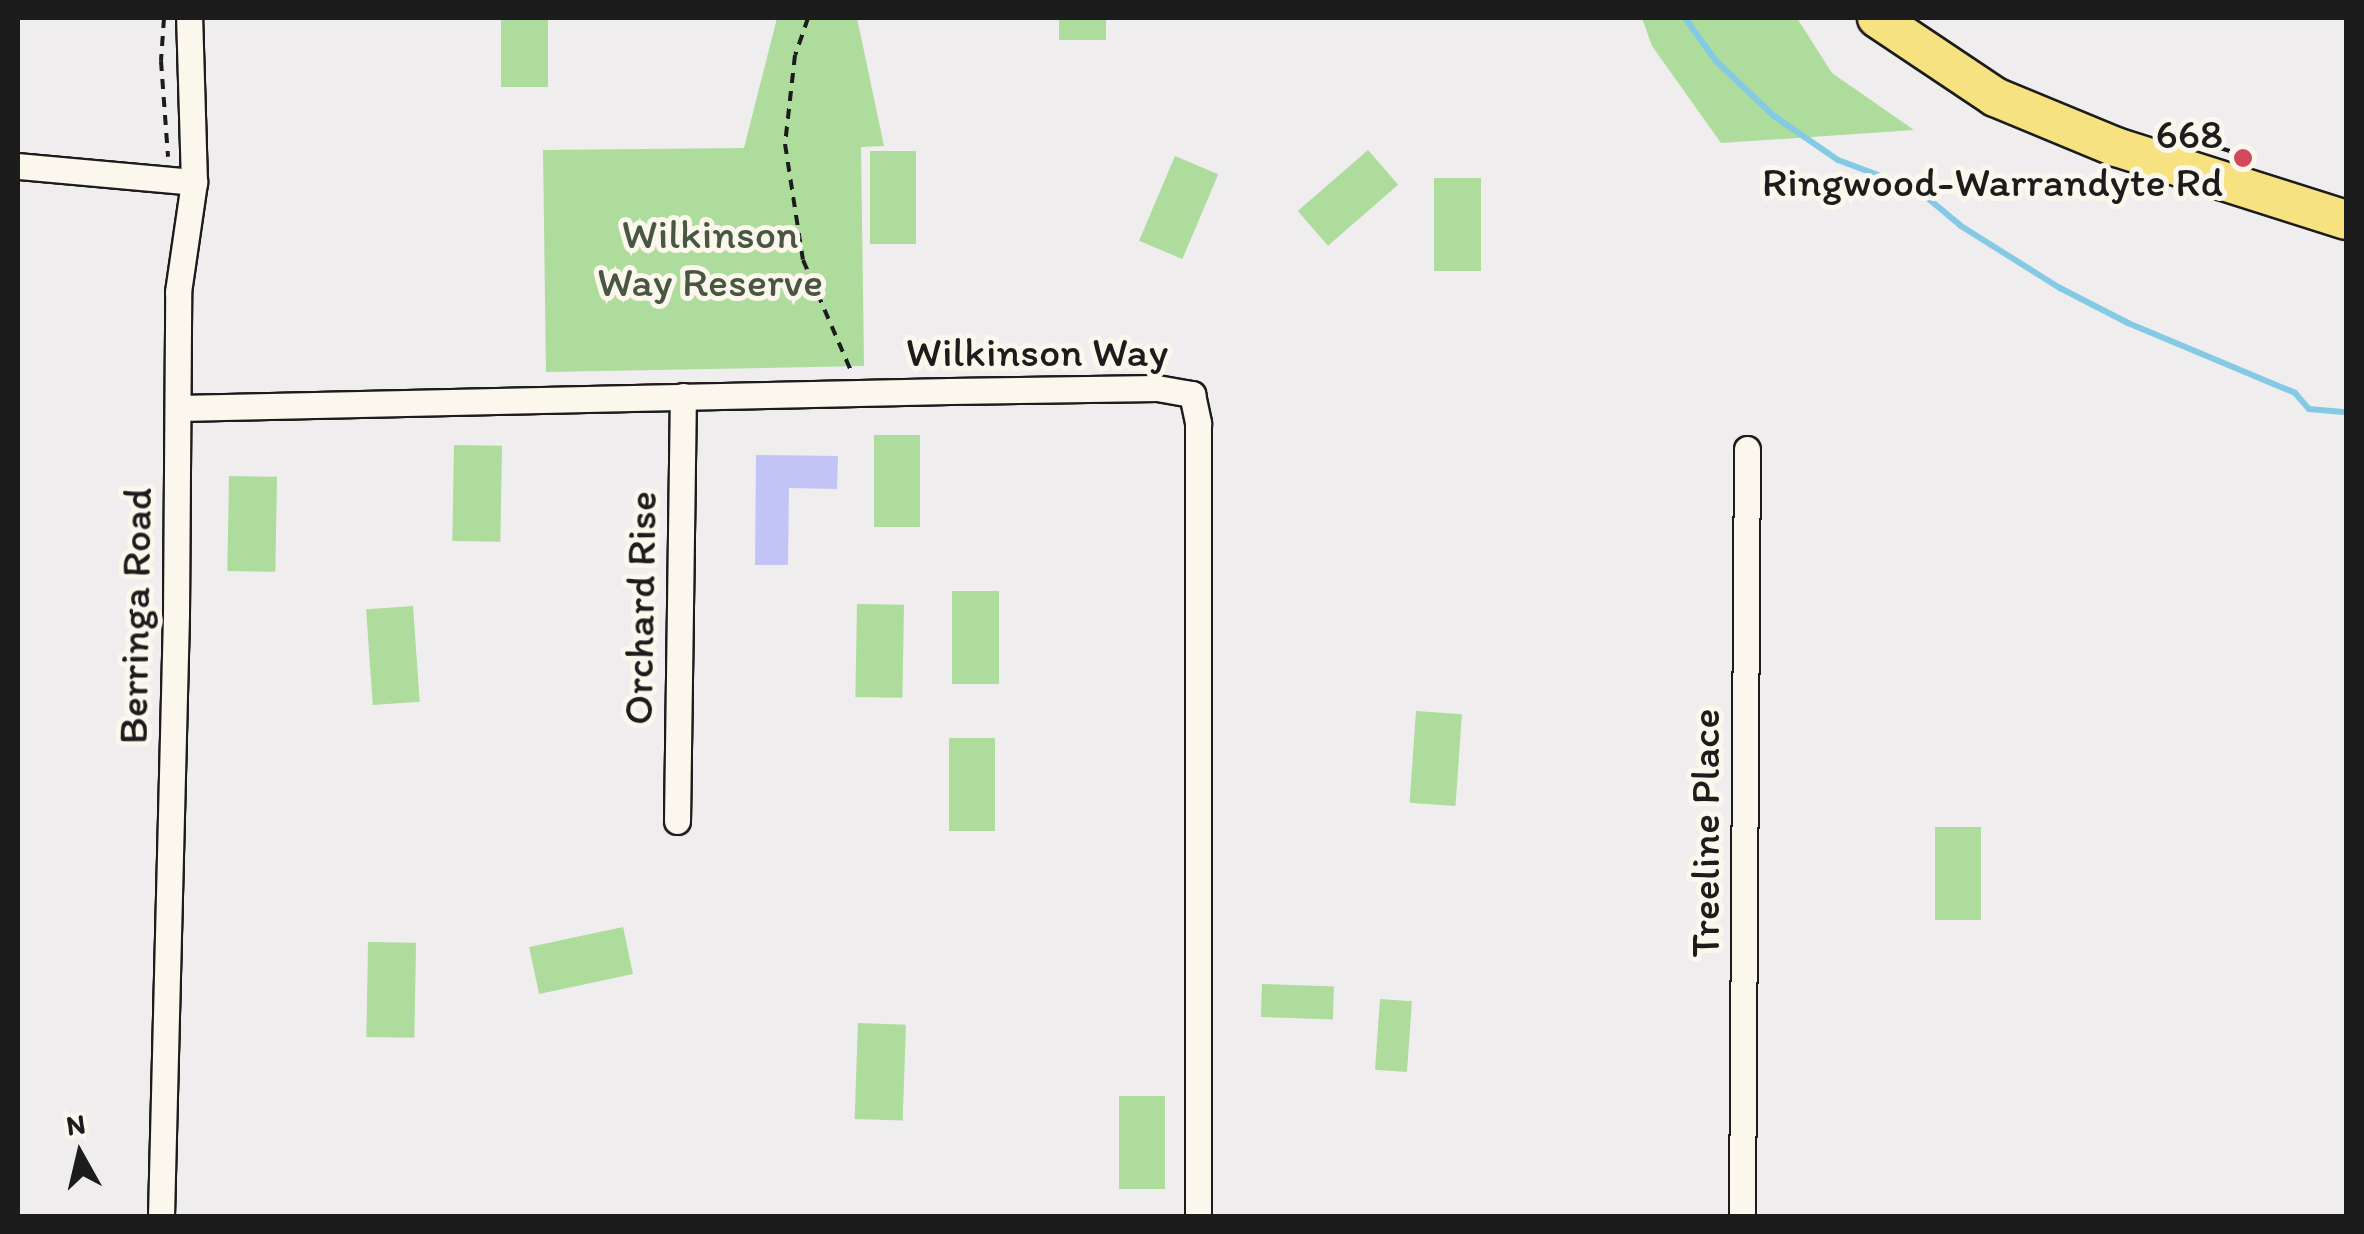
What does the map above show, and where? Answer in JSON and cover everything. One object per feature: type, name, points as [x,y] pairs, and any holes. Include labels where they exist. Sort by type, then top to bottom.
[{"type":"main road","points":[[1877,18],[1995,96],[2116,147],[2346,220]]},
{"type":"street","name":"Berringa Road","points":[[161,1216],[179,408],[178,292],[189,18]]},
{"type":"street","points":[[18,166],[182,181]]},
{"type":"street","name":"Wilkinson Way","points":[[179,408],[860,392],[1157,388],[1192,394],[1198,423],[1198,1216]]},
{"type":"street","name":"Orchard Rise","points":[[677,821],[683,396]]},
{"type":"street","name":"Treeline Place","points":[[1742,1216],[1747,449]]},
{"type":"path","points":[[164,18],[161,61],[182,181]]},
{"type":"path","points":[[808,18],[795,55],[785,144],[803,260],[860,392]]},
{"type":"green space","points":[[501,18],[548,18],[548,87],[501,87]]},
{"type":"green space","name":"Wilkinson Way Reserve","points":[[777,18],[857,18],[884,146],[861,147],[864,366],[546,372],[543,150],[744,148]]},
{"type":"green space","points":[[1059,18],[1106,18],[1106,40],[1059,40]]},
{"type":"green space","points":[[1642,18],[1797,18],[1832,73],[1914,130],[1721,143],[1652,46]]},
{"type":"green space","points":[[1368,150],[1398,185],[1328,246],[1298,211]]},
{"type":"green space","points":[[870,151],[916,151],[916,244],[870,244]]},
{"type":"green space","points":[[1175,156],[1218,174],[1182,259],[1139,241]]},
{"type":"green space","points":[[1434,178],[1481,178],[1481,271],[1434,271]]},
{"type":"green space","points":[[874,435],[920,435],[920,527],[874,527]]},
{"type":"green space","points":[[454,445],[502,446],[500,542],[452,541]]},
{"type":"green space","points":[[229,476],[277,477],[275,572],[227,571]]},
{"type":"green space","points":[[952,591],[999,591],[999,684],[952,684]]},
{"type":"green space","points":[[857,604],[904,605],[902,698],[855,697]]},
{"type":"green space","points":[[413,606],[420,702],[373,705],[366,609]]},
{"type":"green space","points":[[1416,711],[1462,714],[1455,806],[1410,803]]},
{"type":"green space","points":[[949,738],[995,738],[995,831],[949,831]]},
{"type":"green space","points":[[1935,827],[1981,827],[1981,920],[1935,920]]},
{"type":"green space","points":[[623,927],[633,974],[539,994],[529,947]]},
{"type":"green space","points":[[368,942],[416,943],[414,1038],[366,1037]]},
{"type":"green space","points":[[1262,984],[1334,987],[1333,1019],[1261,1017]]},
{"type":"green space","points":[[1380,999],[1412,1001],[1407,1072],[1375,1070]]},
{"type":"green space","points":[[858,1023],[906,1025],[903,1121],[855,1119]]},
{"type":"green space","points":[[1119,1096],[1165,1096],[1165,1189],[1119,1189]]},
{"type":"building","points":[[756,455],[838,456],[837,489],[789,488],[788,565],[755,565]]},
{"type":"waterway","points":[[1685,18],[1716,61],[1774,116],[1838,160],[1918,190],[1961,226],[2060,288],[2128,323],[2295,393],[2309,409],[2346,412]]},
{"type":"place","name":"668 Ringwood-Warrandyte Rd","points":[[2243,158]]}]
